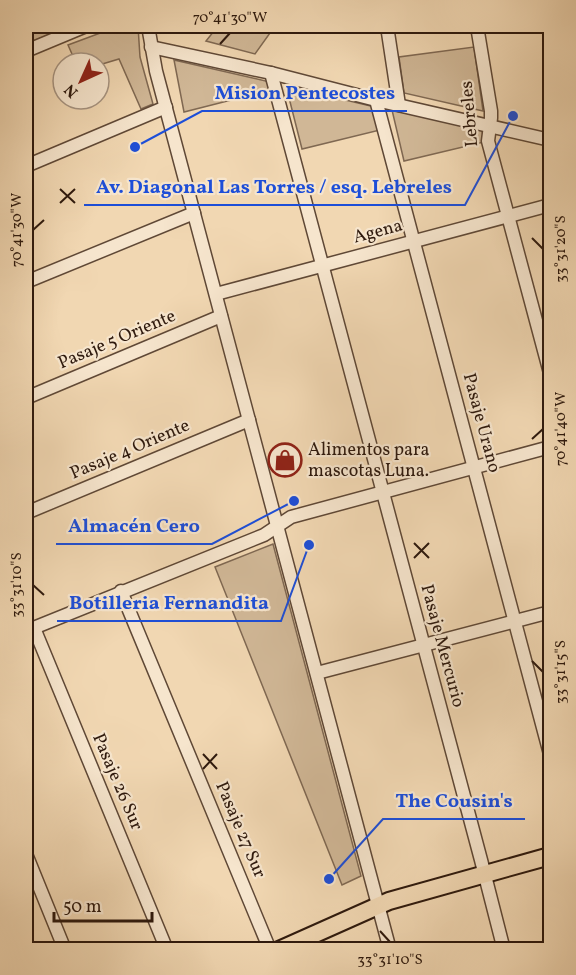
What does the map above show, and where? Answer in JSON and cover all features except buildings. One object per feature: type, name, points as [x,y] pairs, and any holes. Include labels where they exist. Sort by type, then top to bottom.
[{"type":"main road","points":[[279,950],[378,905],[550,856]]},
{"type":"street","points":[[26,51],[86,26]]},
{"type":"street","points":[[148,26],[156,71],[390,950]]},
{"type":"street","points":[[387,26],[399,105]]},
{"type":"street","name":"Lebreles","points":[[477,26],[491,118],[488,141],[550,373]]},
{"type":"street","points":[[152,47],[550,140]]},
{"type":"street","name":"Pasaje Mercurio","points":[[271,73],[482,860],[504,950]]},
{"type":"street","name":"Pasaje Urano","points":[[376,100],[550,754]]},
{"type":"street","points":[[26,166],[166,107]]},
{"type":"street","name":"Agena","points":[[216,294],[550,205]]},
{"type":"street","points":[[26,282],[194,213]]},
{"type":"street","name":"Pasaje 5 Oriente","points":[[26,398],[221,316]]},
{"type":"street","name":"Pasaje 4 Oriente","points":[[26,513],[249,420]]},
{"type":"street","points":[[30,629],[264,535],[291,517],[550,447]]},
{"type":"street","name":"Pasaje 27 Sur","points":[[121,591],[270,950]]},
{"type":"street","points":[[317,673],[550,612]]},
{"type":"street","name":"Pasaje 26 Sur","points":[[30,629],[167,950]]},
{"type":"street","points":[[26,854],[65,950]]},
{"type":"shaded area","points":[[26,26],[71,26],[26,44]]},
{"type":"shaded area","points":[[119,26],[138,26],[140,57],[153,104],[141,109],[119,59],[111,61],[111,51],[71,51],[68,45]]},
{"type":"shaded area","points":[[218,26],[275,26],[255,54],[206,41]]},
{"type":"shaded area","points":[[474,47],[483,111],[404,93],[399,57]]},
{"type":"shaded area","points":[[174,60],[270,82],[271,90],[184,112]]},
{"type":"shaded area","points":[[286,86],[375,107],[380,130],[302,149]]},
{"type":"shaded area","points":[[392,110],[482,130],[484,142],[404,161]]},
{"type":"shaded area","points":[[273,544],[361,876],[342,885],[215,567]]},
{"type":"place","name":"Av. Diagonal Las Torres / esq. Lebreles","points":[[513,116]]},
{"type":"place","name":"Mision Pentecostes","points":[[135,147]]},
{"type":"place","name":"Alimentos para mascotas Luna.","points":[[285,460]]},
{"type":"place","name":"Almacén Cero","points":[[294,501]]},
{"type":"place","name":"Botilleria Fernandita","points":[[309,545]]},
{"type":"place","name":"The Cousin's","points":[[329,879]]}]
